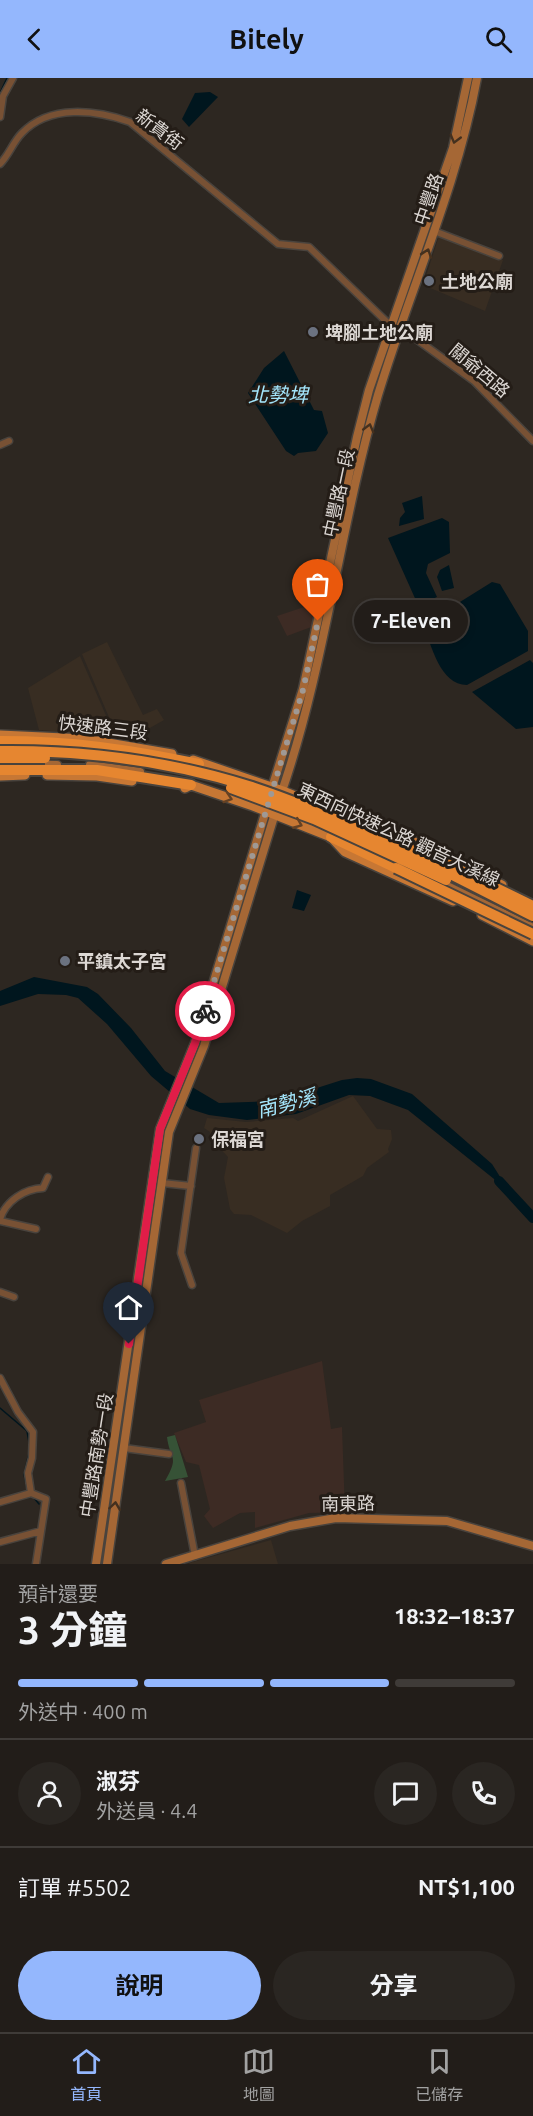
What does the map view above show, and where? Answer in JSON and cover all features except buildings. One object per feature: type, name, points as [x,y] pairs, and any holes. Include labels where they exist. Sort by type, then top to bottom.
[{"type":"highway","points":[[0,743],[70,742],[127,748],[198,764]]},
{"type":"highway","name":"東西向快速公路 觀音大溪線","points":[[0,751],[68,752],[133,759],[252,787],[341,823],[533,916]]},
{"type":"highway","name":"東西向快速公路 觀音大溪線","points":[[0,758],[97,760],[213,782],[314,819],[533,922]]},
{"type":"highway","points":[[0,770],[97,770],[191,785]]},
{"type":"highway","points":[[357,822],[533,906]]},
{"type":"highway","points":[[331,837],[533,934]]},
{"type":"main road","name":"中豐路","points":[[397,328],[453,148],[468,78]]},
{"type":"main road","name":"中豐路","points":[[397,328],[462,151],[477,78]]},
{"type":"main road","name":"中豐路一段","points":[[270,813],[272,788],[303,690],[359,427],[369,390],[397,328]]},
{"type":"main road","name":"中豐路一段","points":[[175,1106],[186,1078],[195,1043],[270,813],[283,791],[313,692],[367,439],[397,328]]},
{"type":"main road","points":[[326,579],[336,581]]},
{"type":"main road","name":"快速路三段","points":[[0,735],[85,739],[135,746],[190,758],[198,764],[283,791],[357,822],[372,823],[402,836],[481,879],[533,911]]},
{"type":"main road","name":"快速路三段","points":[[0,743],[76,746],[132,752],[189,765],[198,764]]},
{"type":"main road","name":"快速路三段","points":[[0,764],[104,765],[181,779],[191,785],[353,844],[472,897],[533,928]]},
{"type":"main road","name":"快速路三段","points":[[0,776],[97,776],[185,788],[191,785]]},
{"type":"main road","name":"快速路三段","points":[[331,837],[345,852],[467,907],[533,941]]},
{"type":"main road","points":[[467,907],[481,879]]},
{"type":"main road","name":"快速路三段","points":[[481,879],[533,902]]},
{"type":"main road","name":"中豐路南勢一段","points":[[96,1564],[160,1129],[175,1106]]},
{"type":"main road","name":"中豐路南勢一段","points":[[107,1564],[169,1132],[175,1106]]},
{"type":"main road","points":[[152,1183],[162,1183]]},
{"type":"main road","name":"南東路","points":[[166,1564],[290,1526],[336,1518],[447,1521],[533,1545]]},
{"type":"street","points":[[0,117],[3,96],[13,78]]},
{"type":"street","name":"新貴街","points":[[0,164],[22,133],[52,114],[72,112],[111,115],[130,122],[278,244],[309,247]]},
{"type":"street","points":[[434,231],[499,256]]},
{"type":"street","name":"關爺西路","points":[[309,247],[397,328],[474,381],[533,441]]},
{"type":"street","points":[[0,445],[9,441]]},
{"type":"street","points":[[192,1286],[181,1253],[196,1148]]},
{"type":"street","points":[[36,1229],[0,1220],[2,1212],[20,1194],[43,1188],[48,1177]]},
{"type":"street","points":[[162,1183],[191,1186]]},
{"type":"street","points":[[0,1292],[14,1297]]},
{"type":"street","points":[[0,1378],[18,1412],[33,1432],[32,1458],[28,1473],[31,1493]]},
{"type":"street","points":[[124,1448],[169,1454]]},
{"type":"street","points":[[181,1483],[195,1556]]},
{"type":"street","points":[[0,1502],[31,1493],[46,1499],[36,1564]]},
{"type":"street","points":[[0,1542],[41,1531]]},
{"type":"shaded area","points":[[439,236],[503,260],[485,311],[423,285]]},
{"type":"shaded area","points":[[304,607],[318,607],[314,626],[287,636],[277,616]]},
{"type":"shaded area","points":[[107,642],[143,715],[157,709],[164,720],[141,733],[139,739],[117,736],[82,654]]},
{"type":"shaded area","points":[[80,656],[108,720],[86,734],[39,730],[28,688]]},
{"type":"shaded area","points":[[353,1096],[377,1129],[391,1130],[392,1139],[389,1152],[367,1168],[363,1176],[330,1195],[330,1206],[302,1221],[287,1233],[251,1215],[234,1214],[230,1209],[224,1178],[228,1157],[211,1139],[210,1132],[204,1128],[207,1118],[246,1122],[293,1118],[298,1121]]},
{"type":"shaded area","points":[[322,1361],[331,1429],[342,1427],[345,1512],[309,1513],[255,1528],[255,1512],[240,1513],[213,1528],[204,1516],[210,1509],[199,1465],[186,1462],[174,1433],[206,1422],[199,1400]]},
{"type":"shaded area","points":[[271,1540],[278,1564],[189,1563]]},
{"type":"green space","points":[[175,1435],[188,1477],[165,1481],[173,1462],[167,1437]]},
{"type":"water","points":[[210,92],[218,97],[189,127],[182,119],[195,93]]},
{"type":"water","name":"北勢埤","points":[[284,351],[314,410],[322,411],[328,433],[316,451],[298,453],[294,456],[286,451],[248,393],[264,368]]},
{"type":"water","points":[[422,496],[424,519],[399,526],[400,518],[405,512],[402,503]]},
{"type":"water","points":[[442,518],[449,522],[450,553],[428,564],[426,573],[437,597],[418,605],[388,538]]},
{"type":"water","points":[[449,565],[454,588],[442,591],[437,577],[440,570]]},
{"type":"water","points":[[492,582],[500,584],[528,631],[528,651],[467,685],[458,683],[450,679],[438,663],[423,625]]},
{"type":"water","points":[[530,660],[533,663],[533,727],[516,729],[472,692]]},
{"type":"water","points":[[297,890],[311,895],[304,911],[292,908]]},
{"type":"water","points":[[34,977],[87,987],[98,994],[131,1028],[165,1071],[219,1103],[276,1101],[342,1080],[357,1078],[371,1079],[412,1094],[492,1164],[509,1191],[408,1110],[370,1096],[349,1095],[296,1114],[247,1120],[209,1115],[190,1109],[151,1076],[107,1024],[78,998],[38,994],[0,1006],[0,991]]},
{"type":"waterway","points":[[0,93],[7,78]]},
{"type":"waterway","name":"南勢溪","points":[[499,1181],[533,1218]]},
{"type":"waterway","points":[[0,1408],[27,1431],[30,1448]]},
{"type":"waterway","points":[[27,1489],[24,1474],[29,1453]]},
{"type":"waterway","points":[[34,1498],[39,1504]]},
{"type":"way so far","points":[[205,1011],[303,690],[318,621]]},
{"type":"place","name":"土地公廟","points":[[429,281]]},
{"type":"place","name":"埤腳土地公廟","points":[[313,332]]},
{"type":"place","name":"7-Eleven","points":[[318,621]]},
{"type":"place","name":"平鎮太子宮","points":[[65,961]]},
{"type":"place","name":"保福宮","points":[[199,1139]]},
{"type":"route","points":[[129,1344],[160,1129],[195,1043],[205,1011]]}]
